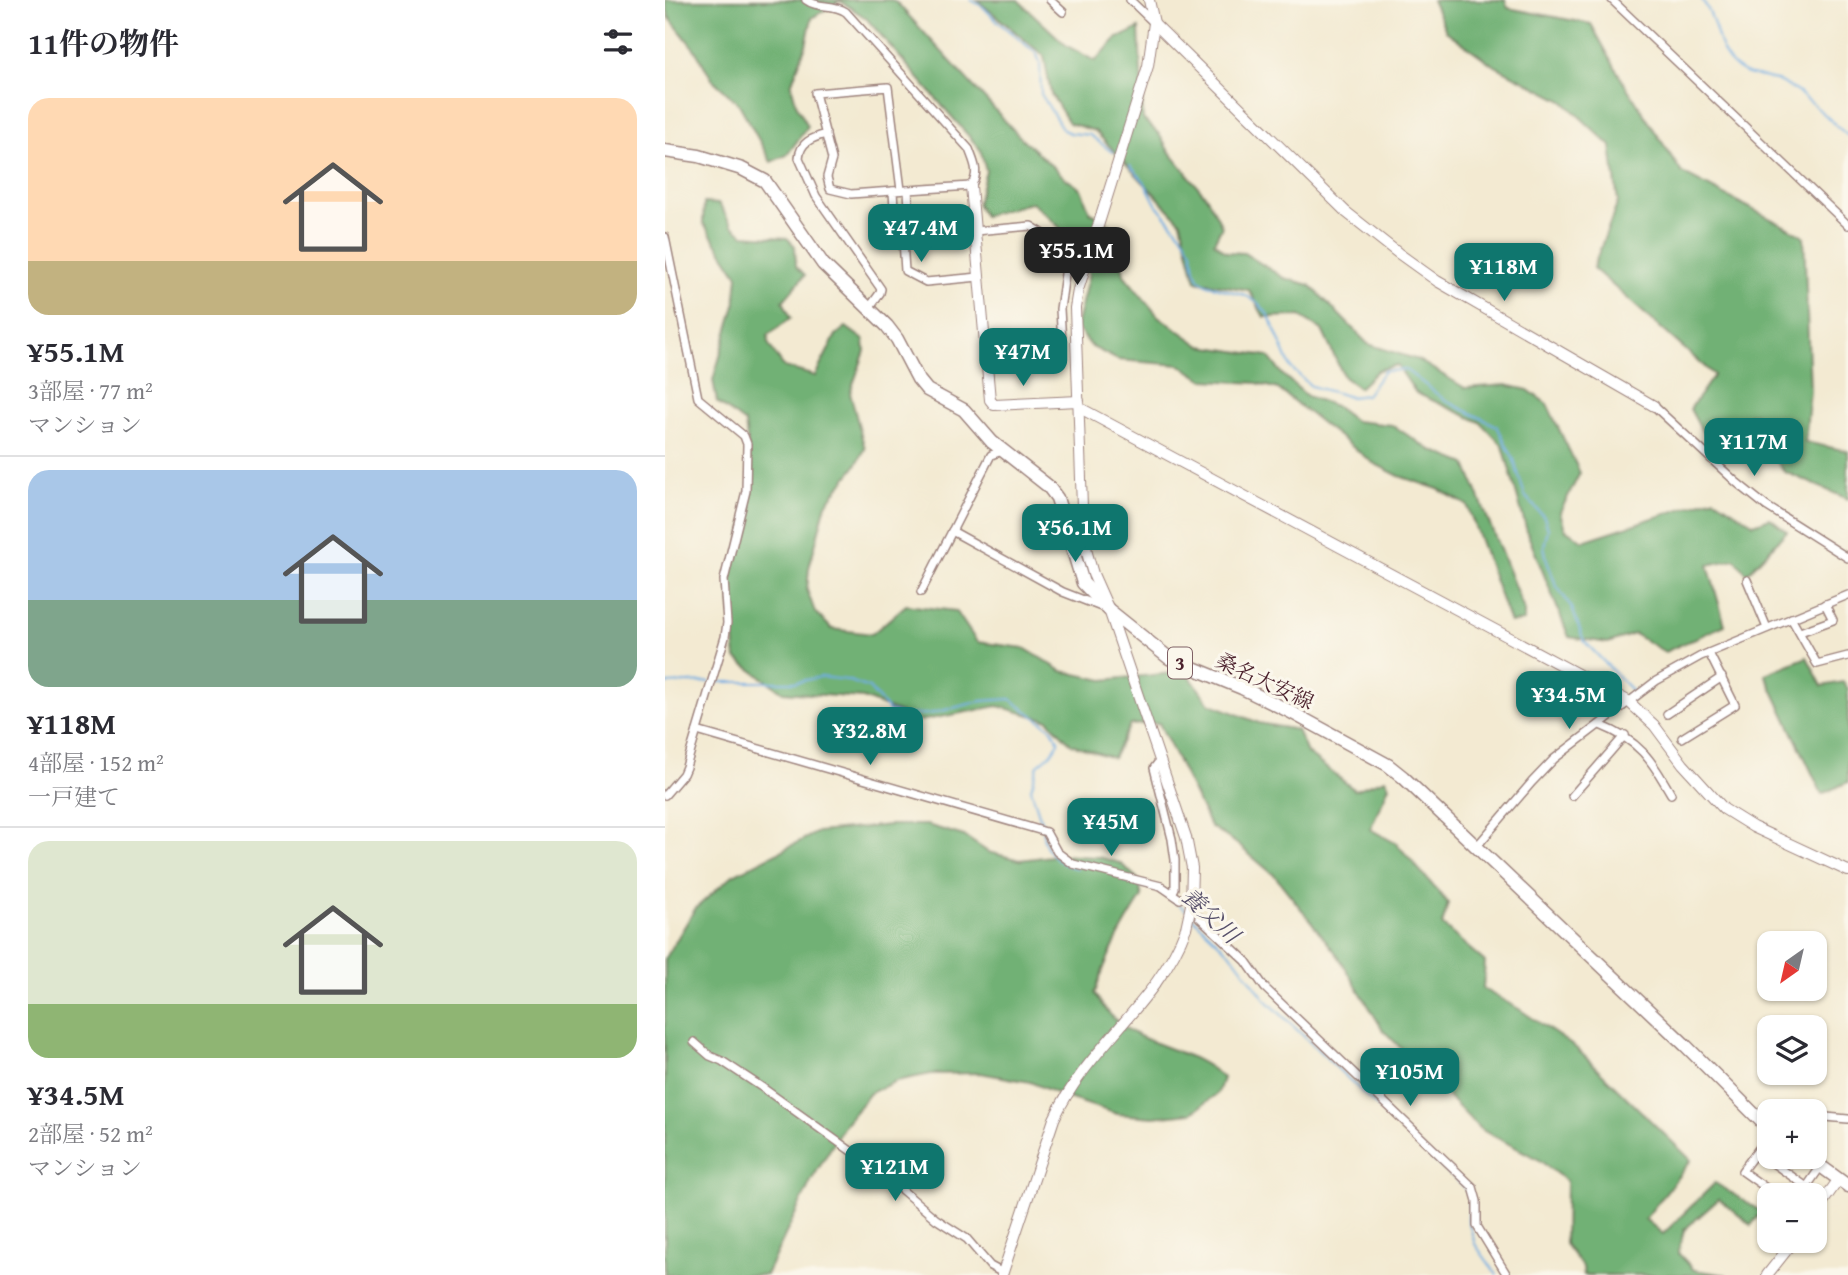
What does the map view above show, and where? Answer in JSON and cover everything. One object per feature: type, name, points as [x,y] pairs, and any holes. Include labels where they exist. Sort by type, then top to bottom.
[{"type":"main road","name":"桑名大安線","points":[[665,151],[699,156],[750,173],[765,181],[823,264],[887,326],[927,390],[964,410],[1002,451],[1048,486],[1058,498],[1083,583],[1109,610],[1169,658],[1242,688],[1388,765],[1477,845],[1755,1115]]},
{"type":"main road","points":[[1825,1169],[1843,1183]]},
{"type":"street","points":[[806,0],[820,6],[838,6],[846,12],[968,149],[977,170],[977,178],[971,186],[990,400],[994,405],[1080,404],[1628,701],[1654,725],[1683,764],[1724,809],[1753,827],[1848,871]]},
{"type":"street","points":[[1130,0],[1346,212],[1398,253],[1437,281],[1654,406],[1766,506],[1848,558]]},
{"type":"street","points":[[694,1042],[710,1056],[763,1088],[883,1174],[936,1219],[967,1239],[990,1266],[1002,1274],[1054,1119],[1064,1098],[1087,1064],[1165,970],[1179,947],[1189,918],[1193,895],[1189,849],[1109,610],[1087,553],[1082,507],[1075,308],[1078,290],[1142,87],[1153,41],[1154,23],[1149,0]]},
{"type":"street","points":[[1612,0],[1848,225]]},
{"type":"street","points":[[1053,1],[1063,12]]},
{"type":"street","points":[[900,190],[894,209],[909,208],[900,190],[888,87],[815,93],[832,159],[827,177],[830,188],[851,194],[900,190],[971,186]]},
{"type":"street","points":[[826,134],[810,138],[804,144],[799,158],[817,196],[881,289],[869,308]]},
{"type":"street","points":[[901,208],[905,271],[926,282],[979,277]]},
{"type":"street","points":[[975,231],[1031,226],[1047,236],[1067,260],[1060,309],[1062,344],[986,353]]},
{"type":"street","points":[[665,237],[698,398],[740,432],[747,444],[745,501],[724,580],[727,629],[683,774],[665,795]]},
{"type":"street","points":[[921,592],[991,455],[1002,451]]},
{"type":"street","points":[[952,531],[1063,592],[1109,610]]},
{"type":"street","points":[[1747,580],[1767,628]]},
{"type":"street","points":[[1477,845],[1554,760],[1628,701],[1673,670],[1848,595]]},
{"type":"street","points":[[1800,632],[1833,620],[1825,604]]},
{"type":"street","points":[[1791,618],[1817,664],[1848,656]]},
{"type":"street","points":[[1682,738],[1735,705],[1709,653]]},
{"type":"street","points":[[1667,714],[1722,677]]},
{"type":"street","points":[[1600,724],[1625,735],[1652,760],[1671,794]]},
{"type":"street","points":[[697,731],[1046,832],[1057,852],[1073,864],[1161,886],[1180,898]]},
{"type":"street","points":[[1572,796],[1625,735]]},
{"type":"street","points":[[1161,764],[1154,768],[1174,852],[1173,892]]},
{"type":"street","points":[[1199,917],[1245,961],[1265,988],[1473,1187],[1477,1201],[1477,1226],[1507,1275]]},
{"type":"street","points":[[1827,1117],[1848,1119]]},
{"type":"street","points":[[1757,1152],[1742,1171],[1759,1183]]},
{"type":"street","points":[[1781,1169],[1801,1183]]},
{"type":"street","points":[[1827,1200],[1843,1183]]},
{"type":"street","points":[[1767,1275],[1784,1253]]},
{"type":"green space","points":[[665,0],[892,0],[898,4],[1018,135],[1081,189],[1090,212],[1115,228],[1124,275],[1158,316],[1201,346],[1268,356],[1283,375],[1307,396],[1335,406],[1355,421],[1392,425],[1429,449],[1466,464],[1524,610],[1524,621],[1510,623],[1467,505],[1438,489],[1399,476],[1373,463],[1278,389],[1257,383],[1204,380],[1180,365],[1118,360],[1092,347],[1076,327],[1089,274],[1059,227],[1032,202],[984,216],[977,204],[986,171],[980,149],[866,18],[840,1],[812,18],[806,45],[791,85],[797,106],[808,126],[787,155],[771,162],[739,104],[712,79],[695,50],[669,17]]},
{"type":"green space","points":[[977,0],[1018,0],[1067,46],[1095,61],[1116,39],[1139,28],[1143,119],[1159,134],[1168,150],[1208,199],[1222,226],[1214,242],[1227,252],[1244,253],[1284,278],[1310,285],[1368,344],[1418,360],[1465,388],[1506,385],[1528,390],[1547,404],[1580,473],[1560,512],[1565,529],[1583,541],[1714,498],[1754,524],[1770,518],[1787,531],[1747,574],[1735,559],[1708,565],[1725,625],[1665,652],[1634,634],[1608,643],[1569,637],[1528,535],[1503,446],[1480,422],[1416,393],[1397,365],[1378,370],[1359,388],[1344,377],[1322,330],[1300,316],[1264,317],[1249,290],[1196,281],[1181,222],[1095,131],[1069,123],[1051,94],[1044,56]]},
{"type":"green space","points":[[1432,0],[1505,0],[1508,8],[1591,24],[1622,80],[1682,173],[1804,236],[1810,390],[1805,442],[1848,451],[1848,499],[1785,472],[1765,446],[1755,413],[1703,433],[1690,409],[1714,375],[1593,268],[1618,202],[1611,146],[1563,101],[1493,65],[1446,31]]},
{"type":"green space","points":[[704,203],[719,204],[732,226],[744,235],[787,238],[795,246],[796,266],[805,275],[783,301],[791,318],[768,335],[769,345],[784,367],[815,376],[836,335],[846,327],[864,340],[865,351],[850,393],[865,449],[855,467],[826,504],[809,568],[807,590],[815,612],[832,629],[872,634],[906,605],[956,611],[977,642],[1024,648],[1062,671],[1103,680],[1173,673],[1190,677],[1209,703],[1259,723],[1297,730],[1307,753],[1355,790],[1385,779],[1389,786],[1370,829],[1397,844],[1448,903],[1442,925],[1485,962],[1483,989],[1519,1009],[1576,1048],[1691,1160],[1645,1219],[1663,1234],[1715,1183],[1757,1209],[1757,1218],[1751,1225],[1719,1199],[1684,1230],[1678,1253],[1694,1270],[1727,1275],[1584,1275],[1583,1268],[1565,1244],[1566,1181],[1538,1159],[1480,1129],[1383,1030],[1339,957],[1275,876],[1237,844],[1210,826],[1159,723],[1130,725],[1113,758],[1071,744],[1048,720],[998,706],[920,721],[863,698],[783,692],[736,659],[729,585],[753,487],[745,423],[717,402],[713,380],[735,305],[738,276],[703,223]]},
{"type":"green space","points":[[1807,657],[1822,686],[1843,682],[1848,689],[1848,782],[1822,794],[1765,674]]},
{"type":"green space","points":[[890,825],[927,825],[964,836],[988,852],[1020,860],[1059,855],[1099,857],[1120,863],[1138,879],[1142,897],[1115,943],[1095,993],[1122,1026],[1138,1036],[1190,1057],[1223,1078],[1218,1093],[1191,1113],[1153,1117],[1117,1114],[1030,1082],[980,1073],[931,1074],[896,1081],[870,1093],[845,1124],[811,1181],[766,1275],[665,1275],[665,959],[695,909],[733,875],[818,832]]},
{"type":"waterway","points":[[971,0],[983,7],[1036,53],[1040,62],[1041,94],[1063,130],[1090,135],[1112,152]]},
{"type":"waterway","points":[[1702,0],[1711,15],[1722,49],[1737,69],[1749,75],[1773,79],[1790,87],[1848,136]]},
{"type":"waterway","points":[[1130,166],[1144,181],[1156,204],[1185,239],[1192,251],[1195,270],[1200,280],[1208,285],[1245,295],[1259,304],[1269,316],[1291,368],[1311,386],[1351,397],[1366,395],[1384,371],[1406,370],[1446,401],[1497,426],[1514,460],[1525,496],[1544,517],[1548,529],[1544,546],[1547,561],[1556,585],[1572,608],[1584,641],[1633,692]]},
{"type":"waterway","name":"養父川","points":[[715,682],[796,682],[821,677],[847,680],[869,688],[889,711],[903,715],[929,714],[981,701],[1010,699],[1052,729],[1059,742],[1051,754],[1038,765],[1031,789],[1043,827]]},
{"type":"waterway","name":"養父川","points":[[665,684],[710,682]]},
{"type":"waterway","name":"養父川","points":[[1043,832],[1046,845],[1053,856],[1076,868]]},
{"type":"waterway","name":"養父川","points":[[1126,881],[1161,891],[1186,910]]},
{"type":"waterway","name":"養父川","points":[[1192,917],[1232,955],[1265,999],[1433,1160],[1465,1187],[1470,1199],[1468,1220],[1475,1244],[1497,1275]]}]
